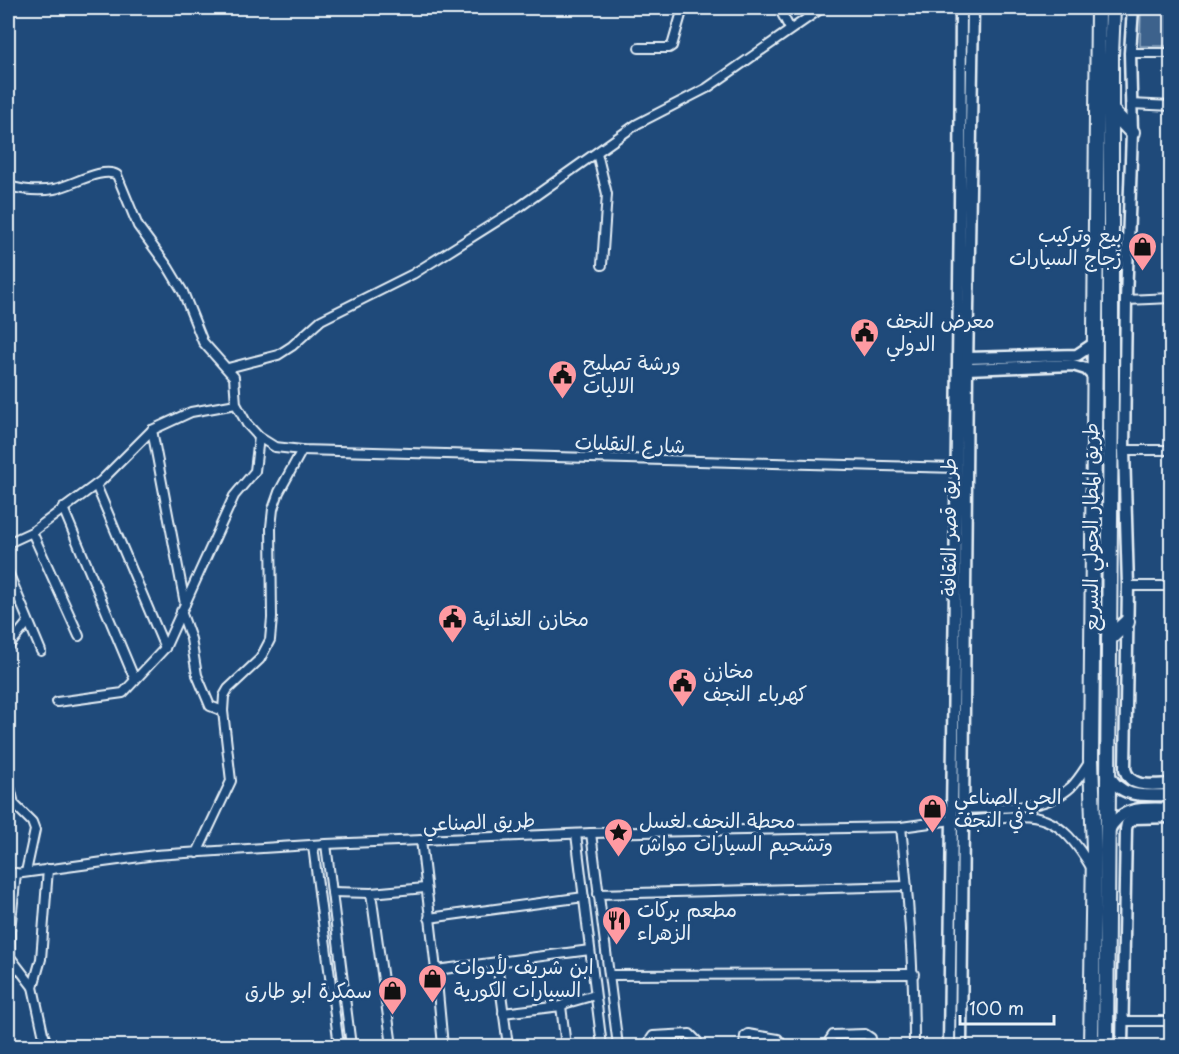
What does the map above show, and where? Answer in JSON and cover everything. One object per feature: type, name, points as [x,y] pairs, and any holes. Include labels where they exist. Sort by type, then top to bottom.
[{"type":"highway","name":"طريق المطار الحولي السريع","points":[[1091,1047],[1094,872],[1091,759],[1098,8]]},
{"type":"highway","name":"طريق المطار الحولي السريع","points":[[1106,1047],[1111,388],[1112,111],[1110,55],[1113,8]]},
{"type":"highway","points":[[1110,55],[1120,8]]},
{"type":"highway","points":[[1112,111],[1132,132]]},
{"type":"highway","points":[[1095,383],[1097,392],[1104,394],[1111,388]]},
{"type":"highway","points":[[1094,421],[1103,417],[1110,424]]},
{"type":"highway","points":[[1109,639],[1127,622]]},
{"type":"street","points":[[639,48],[669,48],[672,46],[682,8],[726,8]]},
{"type":"street","points":[[779,8],[790,30]]},
{"type":"street","points":[[228,369],[263,360],[285,351],[321,320],[413,274],[518,208],[637,124],[707,88],[822,8]]},
{"type":"street","name":"طريق قصر الثقافة","points":[[958,821],[964,809],[959,718],[957,468],[961,8]]},
{"type":"street","name":"طريق قصر الثقافة","points":[[961,1047],[963,844],[958,821],[959,718],[973,8]]},
{"type":"street","points":[[1133,8],[1130,53],[1132,132],[1124,450],[1128,586],[1125,772],[1128,778],[1136,783],[1172,784]]},
{"type":"street","points":[[1130,53],[1172,53]]},
{"type":"street","points":[[1131,104],[1172,106]]},
{"type":"street","points":[[597,153],[607,194],[602,265]]},
{"type":"street","points":[[8,186],[44,190],[70,185],[105,171],[117,175],[138,226],[183,292],[203,342],[228,369],[235,382],[236,404],[247,424],[259,437],[255,471],[234,496],[165,648],[123,693],[57,702]]},
{"type":"street","points":[[1126,300],[1172,298]]},
{"type":"street","points":[[967,363],[1077,355],[1095,343]]},
{"type":"street","points":[[1077,355],[1082,358],[1079,367]]},
{"type":"street","points":[[967,363],[1069,365],[1086,369],[1095,383]]},
{"type":"street","points":[[8,543],[32,532],[96,485],[152,430],[191,412],[236,404]]},
{"type":"street","points":[[152,430],[197,675],[210,706],[223,711]]},
{"type":"street","name":"شارع النقليات","points":[[259,437],[275,447],[302,450],[957,468]]},
{"type":"street","points":[[197,853],[231,781],[222,704],[228,689],[260,659],[270,640],[272,618],[271,518],[279,492],[302,450]]},
{"type":"street","points":[[1124,450],[1172,450]]},
{"type":"street","points":[[96,485],[165,648]]},
{"type":"street","points":[[63,508],[135,680]]},
{"type":"street","points":[[32,532],[79,636]]},
{"type":"street","points":[[8,572],[40,651]]},
{"type":"street","points":[[1128,586],[1172,586]]},
{"type":"street","points":[[8,647],[28,622]]},
{"type":"street","points":[[964,809],[1018,806],[1048,800],[1071,787],[1091,759]]},
{"type":"street","points":[[1108,772],[1113,782],[1126,792],[1172,795]]},
{"type":"street","points":[[8,779],[14,804],[32,822],[35,830],[26,872]]},
{"type":"street","points":[[1107,840],[1113,823],[1127,811],[1139,808],[1172,809]]},
{"type":"street","name":"طريق الصناعي","points":[[8,875],[155,855],[326,844],[591,833],[901,827],[1028,816],[1044,818],[1056,825],[1069,838],[1094,872]]},
{"type":"street","points":[[1122,1047],[1127,824],[1134,818],[1172,817]]},
{"type":"street","points":[[949,1047],[951,843],[958,821]]},
{"type":"street","points":[[901,827],[914,974],[914,1047]]},
{"type":"street","points":[[591,833],[618,1047]]},
{"type":"street","points":[[576,834],[602,1047]]},
{"type":"street","points":[[421,840],[443,1047]]},
{"type":"street","points":[[951,843],[963,844]]},
{"type":"street","points":[[326,844],[351,1047]]},
{"type":"street","points":[[313,846],[339,1047]]},
{"type":"street","points":[[33,987],[41,959],[48,869]]},
{"type":"street","points":[[16,873],[10,931],[10,957],[33,987],[48,1047]]},
{"type":"street","points":[[598,894],[908,886]]},
{"type":"street","points":[[332,892],[371,893],[425,888]]},
{"type":"street","points":[[371,893],[392,1047]]},
{"type":"street","points":[[429,918],[584,897]]},
{"type":"street","points":[[436,970],[590,950]]},
{"type":"street","points":[[497,963],[508,1047]]},
{"type":"street","points":[[610,975],[914,974]]},
{"type":"street","points":[[332,987],[344,985]]},
{"type":"street","points":[[503,1013],[561,1006],[595,995]]},
{"type":"street","points":[[561,1006],[566,1047]]},
{"type":"street","points":[[1122,1021],[1172,1022]]},
{"type":"street","points":[[649,1047],[653,1036],[690,1034],[697,1041],[697,1047]]},
{"type":"street","points":[[744,1047],[745,1036],[748,1034],[778,1039],[783,1047]]},
{"type":"street","points":[[829,1047],[829,1041],[833,1035],[865,1034],[871,1038],[871,1047]]},
{"type":"shaded area","points":[[1141,8],[1171,8],[1171,46],[1140,46]]},
{"type":"place","name":"بيع وتركيب زجاج السيارات","points":[[1143,272]]},
{"type":"place","name":"معرض النجف الدولي","points":[[865,358]]},
{"type":"place","name":"ورشة تصليح الاليات","points":[[562,400]]},
{"type":"place","name":"مخازن الغذائية","points":[[452,644]]},
{"type":"place","name":"مخازن كهرباء النجف","points":[[682,708]]},
{"type":"place","name":"الحي الصناعي في النجف","points":[[933,834]]},
{"type":"place","name":"محطة النجف لغسل وتشحيم السيارات مواش","points":[[618,858]]},
{"type":"place","name":"مطعم بركات الزهراء","points":[[616,946]]},
{"type":"place","name":"ابن شريف لأدوات السيارات الكورية","points":[[433,1004]]},
{"type":"place","name":"سمكرة ابو طارق","points":[[393,1016]]}]
